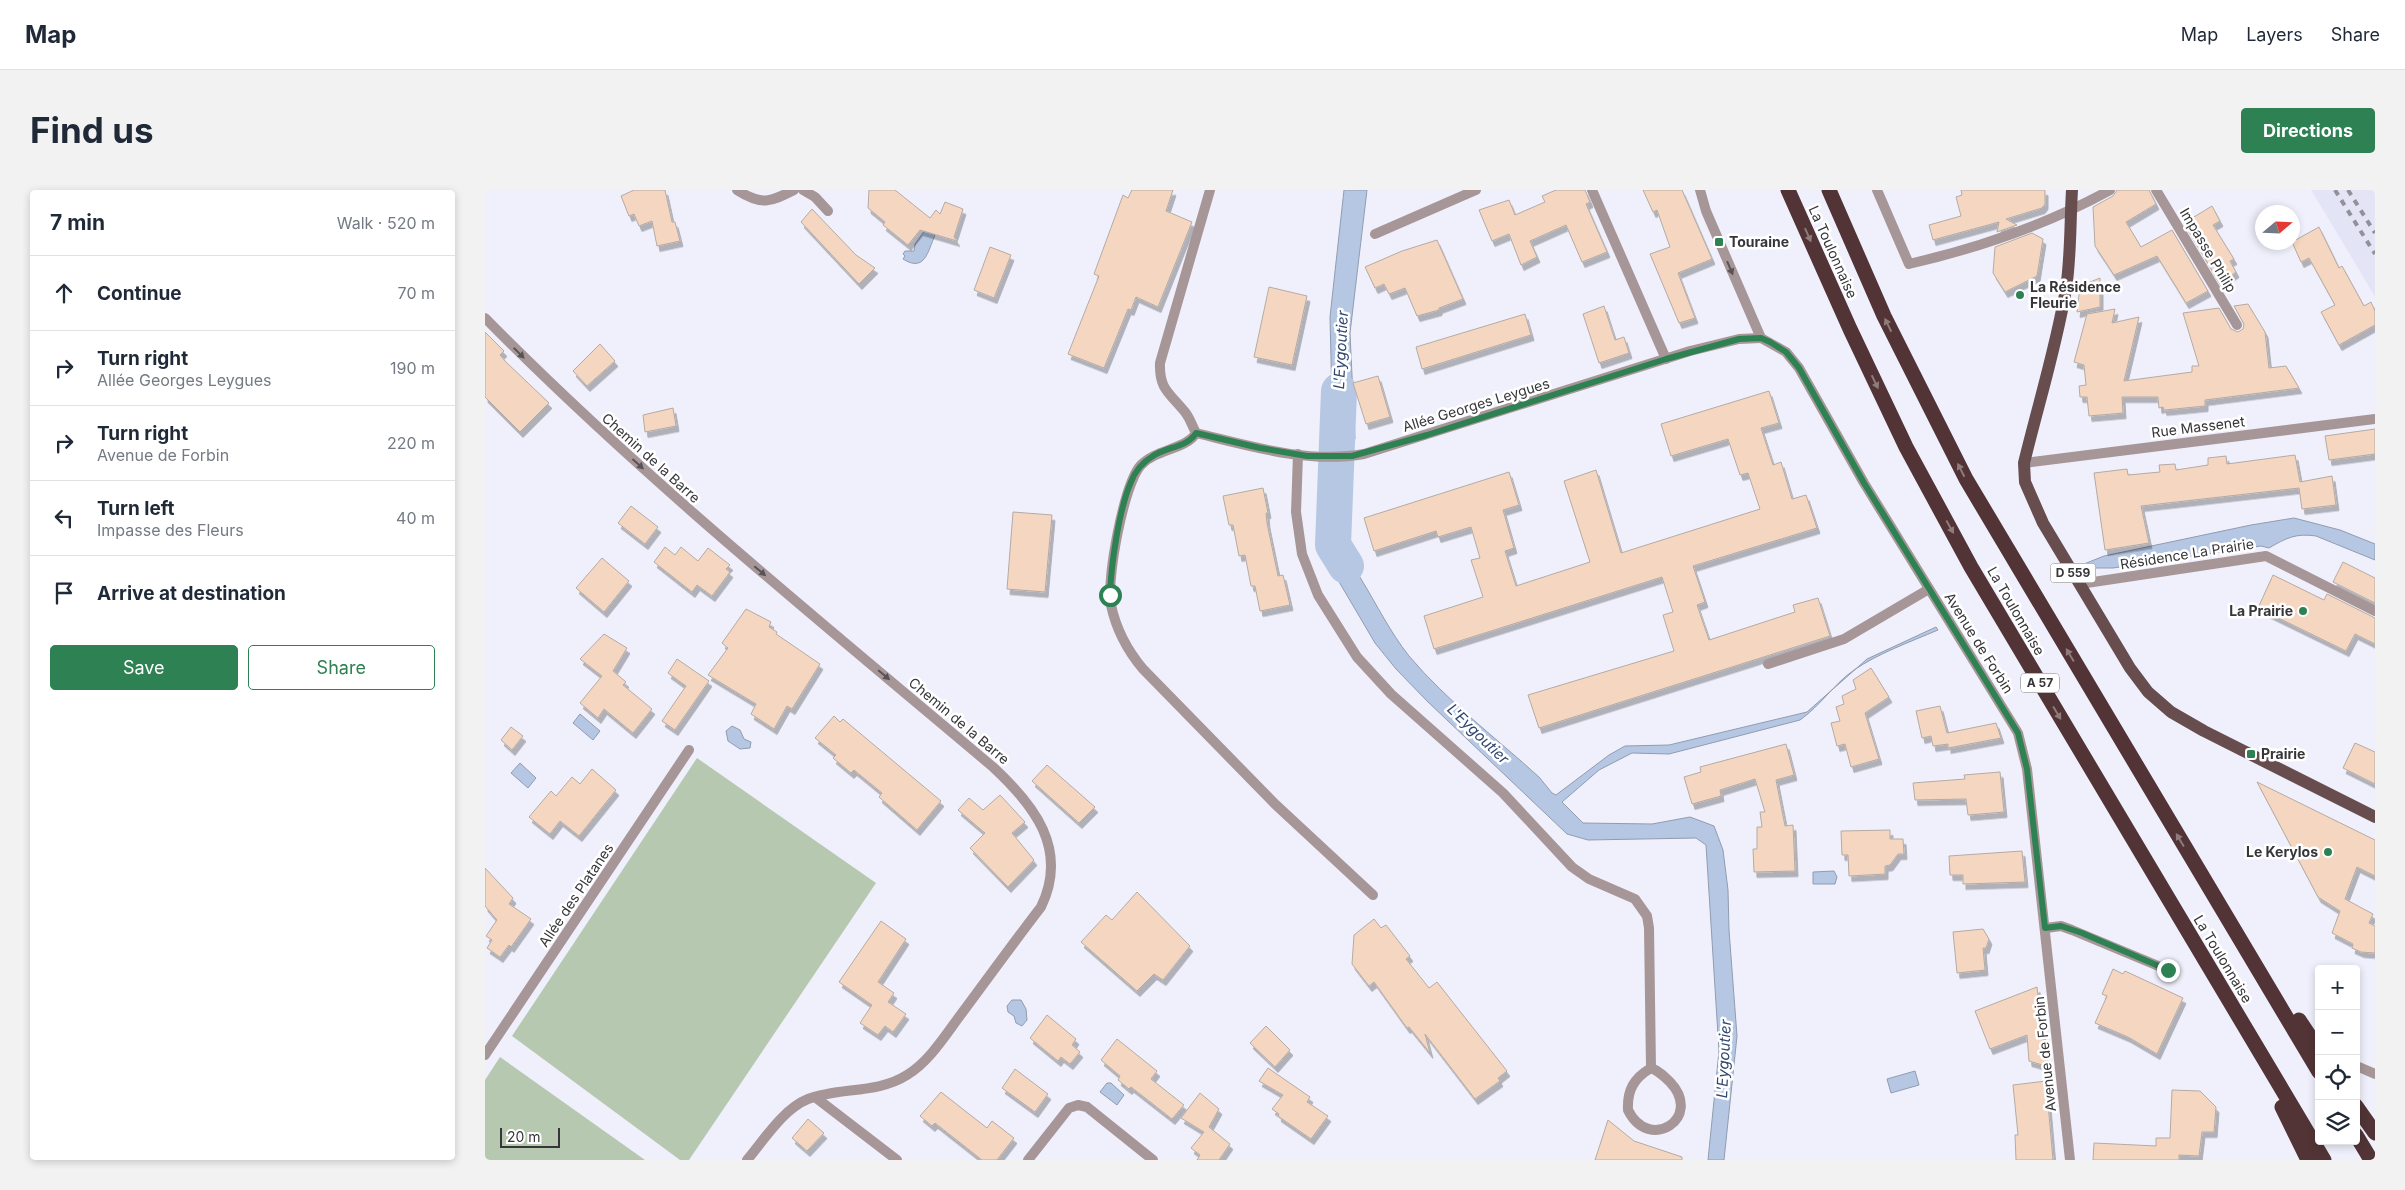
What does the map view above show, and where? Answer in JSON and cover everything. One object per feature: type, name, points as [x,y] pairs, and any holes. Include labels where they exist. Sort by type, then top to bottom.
[{"type":"highway","name":"La Toulonnaise","points":[[1788,190],[1850,329],[1906,447],[1967,558],[2324,1160]]},
{"type":"highway","name":"La Toulonnaise","points":[[1829,190],[1884,316],[1966,479],[2315,1065]]},
{"type":"highway","points":[[2205,882],[2315,1044]]},
{"type":"highway","points":[[2238,1016],[2308,1160]]},
{"type":"highway","points":[[2360,1112],[2375,1133]]},
{"type":"highway","points":[[2360,1142],[2371,1160]]},
{"type":"main road","name":"D 559","points":[[2072,190],[2071,247],[2060,320],[2024,463],[2025,482],[2043,523],[2130,668],[2148,692],[2171,712],[2375,817]]},
{"type":"street","points":[[737,190],[753,199],[768,202],[779,199],[794,190]]},
{"type":"street","points":[[803,190],[815,197],[828,211]]},
{"type":"street","points":[[1210,190],[1160,363],[1160,378],[1165,391],[1187,414],[1196,433],[1191,440],[1162,451],[1147,460],[1131,480],[1124,507],[1110,586],[1111,604],[1119,631],[1128,649],[1143,669],[1275,804],[1373,895]]},
{"type":"street","points":[[1375,234],[1476,190]]},
{"type":"street","points":[[1592,190],[1666,359]]},
{"type":"street","points":[[1700,190],[1706,211],[1761,338]]},
{"type":"street","points":[[1877,190],[1909,264],[1937,257],[2071,211],[2110,190]]},
{"type":"street","name":"Impasse Philip","points":[[2156,190],[2237,324]]},
{"type":"street","name":"Chemin de la Barre","points":[[485,318],[584,416],[715,533],[993,767],[1024,798],[1044,831],[1049,849],[1050,872],[1047,891],[1041,907],[932,1053],[915,1070],[896,1081],[871,1088],[815,1097],[791,1110],[747,1160]]},
{"type":"street","name":"Allée Georges Leygues","points":[[1196,433],[1260,448],[1298,454],[1325,457],[1364,454],[1666,359],[1739,339],[1761,338]]},
{"type":"street","name":"Avenue de Forbin","points":[[1761,338],[1786,352],[1799,368],[1864,483],[2018,733],[2027,769],[2070,1160]]},
{"type":"street","name":"Rue Massenet","points":[[2024,463],[2375,419]]},
{"type":"street","points":[[1298,454],[1295,490],[1297,529],[1304,561],[1326,610],[1357,657],[1391,694],[1503,793],[1572,867],[1589,879],[1627,894],[1642,906],[1649,928],[1651,1068]]},
{"type":"street","name":"Résidence La Prairie","points":[[2080,584],[2266,556],[2375,611]]},
{"type":"street","points":[[1768,664],[1844,639],[1929,589]]},
{"type":"street","name":"Allée des Platanes","points":[[485,1056],[689,750]]},
{"type":"street","points":[[2045,928],[2061,926],[2082,933],[2168,970]]},
{"type":"street","points":[[2360,1067],[2375,1074]]},
{"type":"street","points":[[1651,1068],[1662,1073],[1673,1085],[1678,1092],[1681,1102],[1678,1120],[1664,1129],[1646,1128],[1638,1124],[1628,1110],[1631,1087],[1636,1078],[1651,1068]]},
{"type":"street","points":[[815,1097],[897,1160]]},
{"type":"street","points":[[1027,1160],[1065,1112],[1078,1105],[1087,1107],[1153,1160]]},
{"type":"shaded area","points":[[2311,190],[2375,190],[2375,297],[2352,258]]},
{"type":"green space","points":[[697,758],[876,883],[689,1160],[680,1160],[512,1036]]},
{"type":"green space","points":[[500,1057],[645,1160],[485,1160],[485,1080]]},
{"type":"water","name":"L'Eygoutier","points":[[1344,190],[1367,190],[1350,333],[1355,439],[1333,441],[1330,317]]},
{"type":"water","points":[[925,230],[935,235],[925,258],[921,262],[916,263],[910,263],[903,259],[905,251],[914,251],[915,244]]},
{"type":"water","name":"L'Eygoutier","points":[[1345,486],[1338,500],[1335,512],[1334,524],[1336,534],[1396,638],[1409,656],[1439,688],[1539,777],[1552,793],[1556,795],[1609,755],[1625,746],[1669,745],[1807,712],[1831,691],[1800,720],[1669,754],[1632,753],[1599,770],[1562,802],[1583,823],[1652,824],[1690,817],[1714,826],[1723,850],[1728,890],[1737,1036],[1724,1160],[1708,1160],[1719,1051],[1706,845],[1696,838],[1588,840],[1567,834],[1428,702],[1396,669],[1375,643],[1328,563],[1328,491]]},
{"type":"water","points":[[2294,518],[2340,530],[2375,544],[2375,560],[2316,536],[2303,535],[2286,539],[2269,548],[2261,546],[2113,568],[2086,568],[2084,564],[2104,556],[2251,525]]},
{"type":"water","points":[[1936,627],[1938,630],[1884,653],[1856,669],[1867,659]]},
{"type":"water","points":[[580,714],[600,731],[593,740],[573,723]]},
{"type":"water","points":[[732,726],[740,730],[744,739],[751,742],[750,748],[740,749],[728,741],[726,731]]},
{"type":"water","points":[[520,763],[536,778],[528,788],[511,773]]},
{"type":"water","points":[[1834,871],[1837,877],[1835,884],[1813,884],[1813,872]]},
{"type":"water","points":[[1012,1000],[1021,1000],[1026,1009],[1027,1020],[1022,1026],[1016,1023],[1014,1016],[1008,1012],[1007,1006]]},
{"type":"water","points":[[1915,1071],[1919,1085],[1891,1093],[1887,1079]]},
{"type":"water","points":[[1107,1083],[1111,1083],[1124,1095],[1117,1105],[1100,1092]]},
{"type":"building","points":[[634,190],[665,190],[672,222],[675,222],[680,241],[657,246],[652,221],[639,226],[634,214],[629,216],[621,196]]},
{"type":"building","points":[[869,190],[895,190],[930,218],[936,210],[940,214],[945,202],[963,209],[954,237],[957,241],[920,230],[908,245],[883,225],[885,222],[868,208]]},
{"type":"building","points":[[1132,190],[1173,190],[1166,211],[1192,222],[1158,307],[1136,297],[1131,310],[1128,309],[1104,368],[1068,354],[1099,276],[1094,274],[1123,195],[1128,198]]},
{"type":"building","points":[[1556,190],[1585,190],[1590,202],[1586,204],[1607,252],[1582,262],[1566,225],[1530,241],[1537,257],[1521,265],[1509,234],[1492,241],[1479,210],[1509,200],[1515,215],[1545,202],[1542,196]]},
{"type":"building","points":[[1643,190],[1682,190],[1712,259],[1678,273],[1695,318],[1679,323],[1650,254],[1670,247],[1657,210],[1653,212]]},
{"type":"building","points":[[1961,190],[2045,190],[2045,204],[2042,208],[2006,219],[2017,225],[1997,232],[1999,222],[1933,240],[1929,225],[1961,216],[1956,197],[1962,195]]},
{"type":"building","points":[[2117,190],[2149,190],[2156,204],[2126,222],[2141,247],[2172,230],[2208,291],[2186,303],[2157,256],[2114,275],[2095,246],[2093,207],[2113,196]]},
{"type":"building","points":[[2212,206],[2220,221],[2213,225],[2234,259],[2230,261],[2236,272],[2220,284],[2184,223]]},
{"type":"building","points":[[812,209],[856,255],[875,268],[859,284],[801,222]]},
{"type":"building","points":[[2319,227],[2339,268],[2342,266],[2364,306],[2371,302],[2375,311],[2375,325],[2339,345],[2321,312],[2335,305],[2309,258],[2301,262],[2296,250],[2300,250],[2300,238]]},
{"type":"building","name":"La Résidence Fleurie","points":[[2032,233],[2043,239],[2037,276],[2005,292],[1993,273],[1995,247]]},
{"type":"building","points":[[1437,240],[1463,299],[1439,308],[1439,310],[1417,316],[1405,288],[1389,294],[1384,284],[1375,288],[1365,267],[1402,251]]},
{"type":"building","points":[[990,247],[1011,255],[994,298],[974,290]]},
{"type":"building","points":[[2100,278],[2100,307],[2077,312],[2080,286]]},
{"type":"building","points":[[1269,287],[1307,296],[1292,365],[1254,357]]},
{"type":"building","points":[[2248,304],[2265,332],[2269,368],[2286,366],[2299,388],[2205,400],[2205,406],[2164,410],[2163,407],[2159,408],[2158,397],[2122,397],[2123,413],[2089,416],[2087,397],[2080,397],[2079,386],[2086,385],[2084,365],[2074,362],[2087,314],[2115,309],[2112,323],[2139,317],[2124,381],[2192,372],[2192,366],[2199,366],[2183,313],[2219,308],[2231,329],[2238,332],[2243,329],[2244,324],[2234,306]]},
{"type":"building","points":[[1604,306],[1615,340],[1624,337],[1629,353],[1599,363],[1583,314]]},
{"type":"building","points":[[1525,314],[1531,335],[1422,369],[1416,347]]},
{"type":"building","points":[[485,332],[504,351],[500,355],[506,362],[549,403],[520,432],[485,397]]},
{"type":"building","points":[[600,344],[615,361],[587,386],[573,371]]},
{"type":"building","points":[[1378,376],[1390,417],[1366,424],[1353,383]]},
{"type":"building","points":[[1769,391],[1779,423],[1761,428],[1773,465],[1781,462],[1792,499],[1806,495],[1817,528],[1693,566],[1705,602],[1697,605],[1709,640],[1795,612],[1793,605],[1818,598],[1830,636],[1539,728],[1528,695],[1674,651],[1663,615],[1673,612],[1662,577],[1434,649],[1424,616],[1483,597],[1471,560],[1480,558],[1471,527],[1438,537],[1436,531],[1374,551],[1364,518],[1509,472],[1519,505],[1503,510],[1514,548],[1505,551],[1516,586],[1590,562],[1564,481],[1596,470],[1621,553],[1760,509],[1748,473],[1740,475],[1728,439],[1671,456],[1661,424]]},
{"type":"building","points":[[673,408],[676,426],[645,432],[643,415]]},
{"type":"building","points":[[2375,429],[2375,454],[2329,460],[2325,436]]},
{"type":"building","points":[[2295,455],[2300,482],[2332,476],[2336,505],[2302,509],[2299,488],[2141,506],[2149,543],[2105,550],[2094,473],[2127,469],[2128,475],[2160,472],[2159,465],[2175,464],[2176,470],[2208,465],[2208,458],[2226,456],[2227,464]]},
{"type":"building","points":[[1263,488],[1268,513],[1266,513],[1267,523],[1278,576],[1283,575],[1290,605],[1260,611],[1255,586],[1251,586],[1245,555],[1239,556],[1233,525],[1229,525],[1223,496]]},
{"type":"building","points":[[631,506],[658,527],[645,544],[618,523]]},
{"type":"building","points":[[1013,512],[1052,515],[1045,592],[1007,589]]},
{"type":"building","points":[[665,547],[675,555],[681,547],[698,561],[708,548],[730,565],[726,569],[730,572],[712,596],[697,585],[692,592],[654,562]]},
{"type":"building","points":[[602,558],[629,581],[604,612],[576,588]]},
{"type":"building","points":[[2343,562],[2375,578],[2375,603],[2333,582]]},
{"type":"building","name":"La Prairie","points":[[2273,575],[2324,600],[2327,594],[2375,618],[2375,644],[2355,634],[2346,651],[2258,608]]},
{"type":"building","points":[[746,609],[771,622],[769,627],[777,632],[776,634],[820,664],[792,709],[787,706],[774,729],[751,714],[756,704],[708,675],[728,648],[722,643]]},
{"type":"building","points":[[604,634],[627,648],[613,671],[626,682],[623,685],[652,709],[633,733],[604,709],[598,718],[580,703],[602,676],[580,659]]},
{"type":"building","points":[[677,659],[709,681],[675,730],[662,721],[686,686],[668,673]]},
{"type":"building","points":[[1871,668],[1889,697],[1865,713],[1879,759],[1851,767],[1845,744],[1837,746],[1831,723],[1840,721],[1836,707],[1844,704],[1842,696],[1856,689],[1853,680]]},
{"type":"building","points":[[1940,706],[1947,733],[1996,723],[2001,738],[1948,748],[1948,744],[1933,746],[1931,736],[1922,738],[1916,711]]},
{"type":"building","points":[[834,716],[840,722],[843,719],[941,801],[917,830],[879,797],[882,793],[854,770],[851,773],[833,758],[836,755],[815,738]]},
{"type":"building","points":[[511,727],[523,736],[512,750],[501,740]]},
{"type":"building","points":[[2355,743],[2375,752],[2375,784],[2343,768]]},
{"type":"building","points":[[1786,744],[1794,775],[1776,780],[1785,826],[1793,825],[1795,871],[1754,872],[1753,849],[1757,849],[1757,827],[1762,827],[1760,812],[1765,812],[1755,779],[1720,790],[1721,796],[1692,804],[1684,777],[1701,772],[1700,767]]},
{"type":"building","points":[[1047,765],[1095,807],[1079,823],[1032,781]]},
{"type":"building","points":[[592,769],[616,790],[579,836],[560,821],[550,834],[529,817],[551,791],[556,796],[572,777],[580,784]]},
{"type":"building","points":[[2000,772],[2004,812],[1968,815],[1966,799],[1915,800],[1913,783],[1965,779],[1964,775]]},
{"type":"building","name":"Le Kerylos","points":[[2257,782],[2375,840],[2375,876],[2357,867],[2345,899],[2373,914],[2369,923],[2375,926],[2375,953],[2361,952],[2352,948],[2353,944],[2332,933],[2340,911],[2318,897]]},
{"type":"building","points":[[1000,795],[1025,822],[1012,833],[1034,860],[1008,887],[970,848],[985,833],[958,810],[969,798],[983,810]]},
{"type":"building","points":[[1890,830],[1890,839],[1903,839],[1904,854],[1898,854],[1890,865],[1885,866],[1885,874],[1849,876],[1848,855],[1842,855],[1841,831]]},
{"type":"building","points":[[2022,851],[2025,882],[1963,884],[1963,875],[1950,875],[1949,856]]},
{"type":"building","points":[[485,868],[513,898],[509,904],[531,919],[511,947],[509,945],[500,957],[487,948],[492,940],[486,936],[497,920],[485,906]]},
{"type":"building","points":[[1137,892],[1190,946],[1163,980],[1154,974],[1137,991],[1081,942],[1106,915],[1112,920]]},
{"type":"building","points":[[1374,919],[1381,928],[1386,925],[1410,956],[1406,959],[1429,988],[1437,982],[1507,1071],[1498,1078],[1500,1081],[1475,1099],[1425,1034],[1430,1053],[1409,1027],[1407,1028],[1374,982],[1369,986],[1352,964],[1354,935]]},
{"type":"building","points":[[881,921],[906,939],[878,982],[894,993],[888,1002],[906,1014],[893,1032],[885,1026],[878,1035],[860,1023],[872,1005],[839,982]]},
{"type":"building","points":[[1983,929],[1989,939],[1986,948],[1983,948],[1985,970],[1957,973],[1953,932]]},
{"type":"building","points":[[2113,969],[2123,974],[2125,971],[2183,998],[2157,1054],[2128,1037],[2095,1023],[2107,996],[2102,994]]},
{"type":"building","points":[[2037,987],[2046,1066],[2029,1061],[2027,1035],[1990,1049],[1975,1011]]},
{"type":"building","points":[[1047,1015],[1076,1039],[1072,1045],[1080,1052],[1070,1064],[1061,1057],[1058,1061],[1030,1038]]},
{"type":"building","points":[[1266,1026],[1290,1050],[1275,1067],[1250,1043]]},
{"type":"building","points":[[1117,1039],[1157,1071],[1151,1079],[1184,1105],[1172,1119],[1131,1087],[1129,1089],[1118,1080],[1120,1076],[1101,1060]]},
{"type":"building","points":[[1268,1068],[1310,1097],[1307,1102],[1328,1116],[1311,1139],[1278,1116],[1279,1114],[1272,1109],[1283,1095],[1259,1081]]},
{"type":"building","points":[[1015,1069],[1048,1094],[1035,1112],[1002,1088]]},
{"type":"building","points":[[2046,1081],[2053,1160],[2016,1160],[2015,1135],[2018,1135],[2013,1085]]},
{"type":"building","points":[[2172,1090],[2200,1091],[2216,1107],[2214,1132],[2202,1132],[2199,1156],[2179,1155],[2179,1160],[2093,1160],[2094,1143],[2156,1146],[2156,1138],[2170,1138]]},
{"type":"building","points":[[941,1092],[987,1128],[992,1121],[1014,1138],[997,1160],[982,1160],[935,1123],[932,1126],[920,1116]]},
{"type":"building","points":[[1200,1093],[1219,1109],[1209,1127],[1230,1144],[1219,1160],[1197,1160],[1200,1155],[1191,1148],[1204,1132],[1181,1118]]},
{"type":"building","points":[[808,1119],[824,1133],[807,1151],[792,1138]]},
{"type":"building","points":[[1608,1120],[1634,1141],[1682,1157],[1682,1160],[1595,1160]]},
{"type":"waterway","name":"L'Eygoutier","points":[[1339,391],[1333,545],[1346,566]]},
{"type":"railway","points":[[2335,190],[2375,254]]},
{"type":"railway","points":[[2348,190],[2375,233]]},
{"type":"place","name":"Touraine","points":[[1719,242]]},
{"type":"place","name":"La Résidence Fleurie","points":[[2020,295]]},
{"type":"place","name":"La Prairie","points":[[2303,611]]},
{"type":"place","name":"Prairie","points":[[2251,754]]},
{"type":"place","name":"Le Kerylos","points":[[2328,852]]},
{"type":"route","points":[[1110,595],[1118,537],[1131,480],[1141,466],[1153,455],[1191,440],[1196,433],[1260,448],[1307,456],[1334,457],[1364,454],[1690,351],[1739,339],[1761,338],[1786,352],[1799,368],[1864,483],[2018,733],[2027,769],[2045,928],[2061,926],[2082,933],[2168,970]]}]
